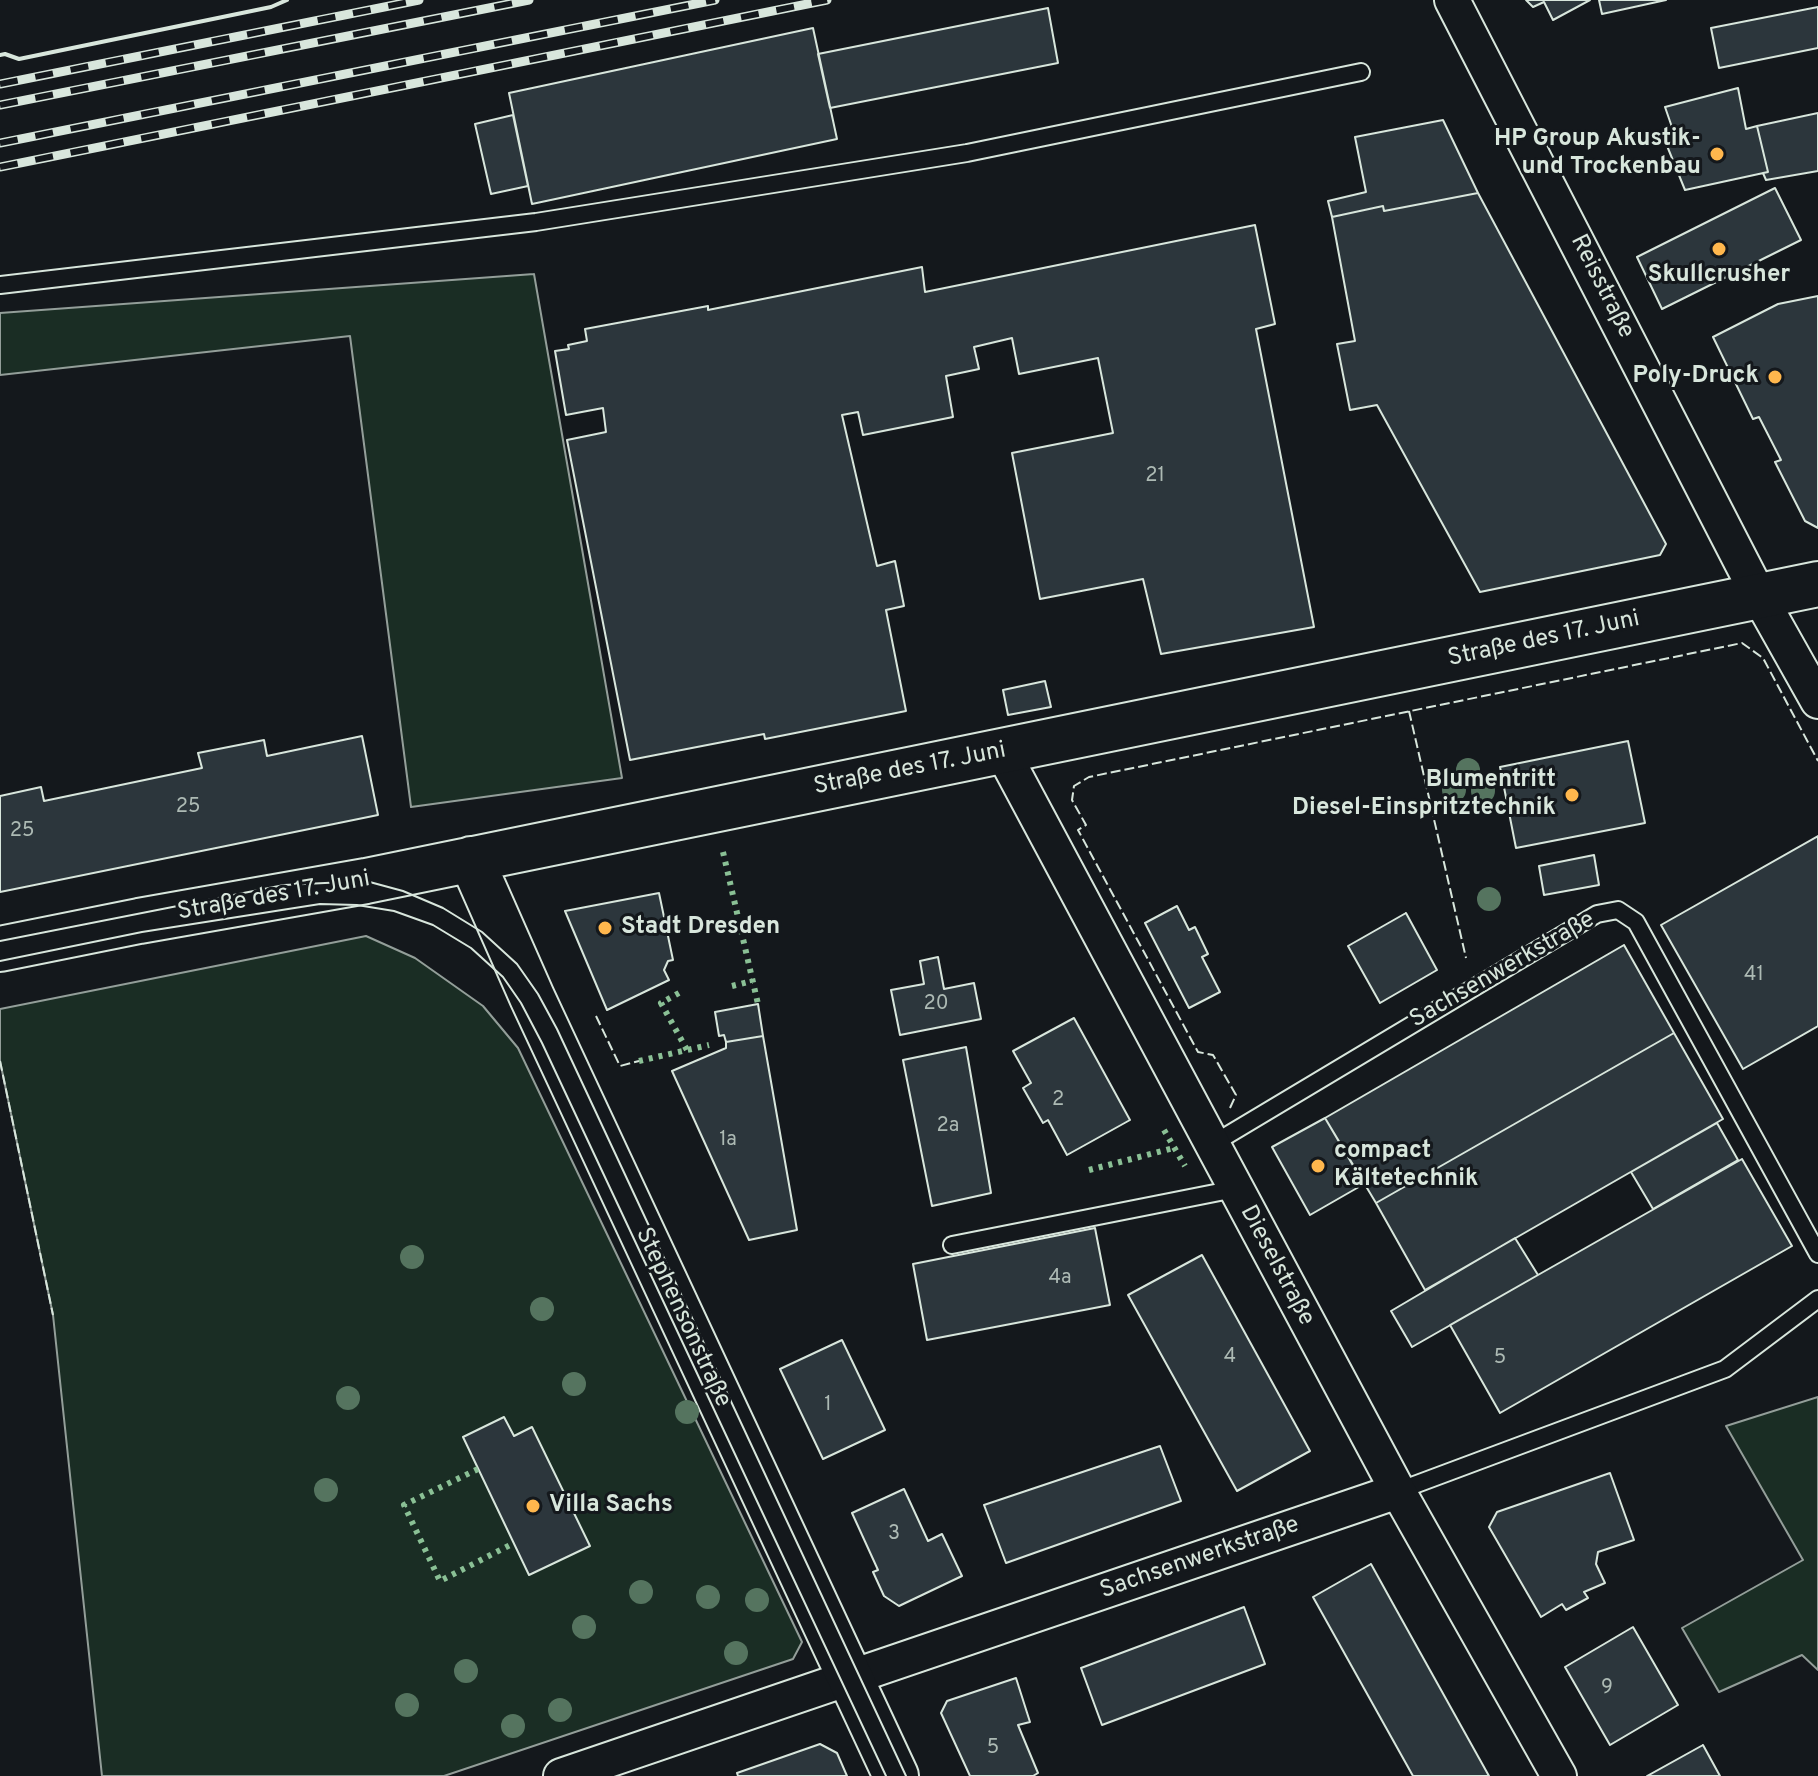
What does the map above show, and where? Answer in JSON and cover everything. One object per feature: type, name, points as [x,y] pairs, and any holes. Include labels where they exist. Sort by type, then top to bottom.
[{"type":"street","name":"Reisstraße","points":[[1452,0],[1759,596],[1818,701]]},
{"type":"street","name":"Straße des 17. Juni","points":[[0,949],[366,881],[1818,584]]},
{"type":"street","name":"Dieselstraße","points":[[1002,751],[1398,1491],[1559,1776]]},
{"type":"street","name":"Stephensonstraße","points":[[471,859],[539,1012],[896,1776]]},
{"type":"street","name":"Sachsenwerkstraße","points":[[561,1776],[1398,1491]]},
{"type":"lane","points":[[0,285],[567,217],[967,153],[1361,72]]},
{"type":"lane","name":"Sachsenwerkstraße","points":[[1211,1145],[1597,914],[1618,910],[1636,922],[1818,1254]]},
{"type":"lane","points":[[952,1245],[1235,1189]]},
{"type":"lane","name":"Sachsenwerkstraße","points":[[1398,1491],[1725,1369],[1818,1299]]},
{"type":"green space","points":[[534,274],[622,778],[411,807],[350,336],[0,375],[0,313]]},
{"type":"green space","points":[[366,936],[415,958],[483,1006],[518,1048],[802,1642],[793,1659],[444,1776],[102,1776],[53,1315],[0,1061],[0,1009]]},
{"type":"green space","points":[[1818,1397],[1818,1670],[1802,1655],[1719,1692],[1682,1628],[1803,1560],[1726,1426]]},
{"type":"building","points":[[1526,0],[1590,0],[1553,20],[1544,2],[1533,7]]},
{"type":"building","points":[[1599,0],[1666,0],[1602,14]]},
{"type":"building","points":[[1818,7],[1818,48],[1719,68],[1711,28]]},
{"type":"building","points":[[1048,8],[1058,63],[830,108],[818,54]]},
{"type":"building","points":[[813,28],[837,139],[532,204],[509,93]]},
{"type":"building","name":"HP Group Akustik- und Trockenbau","points":[[1738,88],[1746,129],[1757,126],[1768,172],[1685,190],[1663,136],[1674,133],[1665,107]]},
{"type":"building","points":[[1818,113],[1818,171],[1766,180],[1763,173],[1768,172],[1757,126]]},
{"type":"building","points":[[513,115],[528,186],[491,194],[475,124]]},
{"type":"building","points":[[1443,120],[1478,193],[1384,211],[1383,206],[1332,217],[1328,201],[1366,192],[1355,137]]},
{"type":"building","name":"Skullcrusher","points":[[1775,188],[1801,240],[1662,309],[1637,257]]},
{"type":"building","points":[[1478,193],[1666,544],[1660,555],[1480,592],[1377,405],[1350,410],[1337,344],[1355,341],[1332,217],[1383,206],[1384,211]]},
{"type":"building","points":[[1255,225],[1275,324],[1256,329],[1314,627],[1161,654],[1143,579],[1040,599],[1012,453],[1113,433],[1098,358],[1019,374],[1012,338],[974,347],[979,369],[946,376],[953,417],[863,435],[858,412],[842,415],[877,566],[895,561],[904,606],[886,610],[906,711],[765,739],[764,734],[630,760],[567,440],[606,432],[603,408],[566,415],[555,351],[587,341],[585,329],[708,306],[708,310],[922,267],[925,292]]},
{"type":"building","name":"Poly-Druck","points":[[1818,296],[1818,528],[1805,521],[1775,462],[1781,460],[1759,417],[1753,419],[1713,337],[1778,304]]},
{"type":"building","points":[[1045,681],[1051,707],[1008,715],[1003,690]]},
{"type":"building","points":[[362,736],[378,815],[0,892],[0,796],[41,787],[44,801],[202,768],[198,753],[264,740],[267,756]]},
{"type":"building","name":"Blumentritt Diesel-Einspritztechnik","points":[[1628,741],[1645,823],[1516,848],[1500,767]]},
{"type":"building","points":[[1818,836],[1818,1026],[1743,1069],[1661,925]]},
{"type":"building","points":[[1594,855],[1599,885],[1544,895],[1539,866]]},
{"type":"building","points":[[659,893],[673,960],[668,961],[664,970],[669,980],[607,1010],[565,911]]},
{"type":"building","points":[[1177,906],[1189,930],[1195,927],[1208,954],[1202,957],[1220,992],[1189,1008],[1145,923]]},
{"type":"building","points":[[1406,913],[1437,970],[1380,1003],[1348,946]]},
{"type":"building","points":[[1624,945],[1674,1033],[1376,1203],[1325,1118]]},
{"type":"building","points":[[938,957],[944,989],[974,983],[981,1019],[900,1035],[891,990],[924,984],[920,961]]},
{"type":"building","points":[[758,1004],[763,1036],[726,1042],[724,1035],[719,1036],[715,1012]]},
{"type":"building","points":[[1074,1018],[1130,1120],[1067,1155],[1048,1120],[1043,1123],[1023,1088],[1031,1083],[1013,1051]]},
{"type":"building","points":[[1674,1033],[1723,1119],[1425,1290],[1376,1203]]},
{"type":"building","points":[[763,1036],[797,1230],[749,1240],[672,1071],[726,1048],[726,1042]]},
{"type":"building","points":[[966,1047],[991,1193],[932,1206],[903,1060]]},
{"type":"building","name":"compact Kältetechnik","points":[[1325,1118],[1364,1184],[1310,1215],[1272,1147]]},
{"type":"building","points":[[1717,1123],[1738,1160],[1653,1209],[1631,1172]]},
{"type":"building","points":[[1742,1159],[1792,1246],[1500,1413],[1450,1325]]},
{"type":"building","points":[[1095,1228],[1110,1305],[927,1340],[913,1264]]},
{"type":"building","points":[[1515,1238],[1538,1275],[1412,1347],[1391,1311]]},
{"type":"building","points":[[1202,1255],[1310,1451],[1237,1491],[1128,1295]]},
{"type":"building","points":[[842,1340],[885,1430],[823,1459],[780,1369]]},
{"type":"building","name":"Villa Sachs","points":[[504,1417],[514,1436],[532,1427],[590,1546],[529,1575],[463,1437]]},
{"type":"building","points":[[1160,1446],[1181,1501],[1006,1563],[984,1505]]},
{"type":"building","points":[[1610,1473],[1634,1540],[1598,1552],[1596,1564],[1605,1583],[1584,1592],[1588,1598],[1566,1610],[1562,1604],[1541,1617],[1489,1527],[1497,1512]]},
{"type":"building","points":[[904,1489],[928,1541],[942,1534],[962,1576],[899,1606],[884,1596],[873,1572],[878,1570],[852,1513]]},
{"type":"building","points":[[1371,1564],[1489,1776],[1413,1776],[1313,1597]]},
{"type":"building","points":[[1244,1607],[1265,1664],[1102,1725],[1081,1668]]},
{"type":"building","points":[[1633,1627],[1678,1705],[1610,1745],[1565,1667]]},
{"type":"building","points":[[1016,1678],[1030,1722],[1018,1725],[1038,1773],[1033,1776],[970,1776],[941,1713],[947,1701]]},
{"type":"building","points":[[820,1744],[837,1753],[847,1776],[738,1776],[737,1773]]},
{"type":"building","points":[[1703,1745],[1720,1776],[1647,1776]]},
{"type":"tram line","points":[[0,941],[284,885],[366,881],[403,891],[443,908],[482,932],[517,964],[557,1029],[906,1776]]},
{"type":"tram line","points":[[0,961],[142,932],[320,904],[357,905],[394,911],[433,925],[471,948],[503,977],[542,1043],[886,1776]]},
{"type":"railway","points":[[0,84],[419,0]]},
{"type":"railway","points":[[0,105],[529,0]]},
{"type":"railway","points":[[0,143],[715,0]]},
{"type":"railway","points":[[0,167],[827,0]]},
{"type":"hedge","points":[[723,852],[758,1004]]},
{"type":"hedge","points":[[732,986],[752,981]]},
{"type":"hedge","points":[[679,993],[661,1003],[687,1050]]},
{"type":"hedge","points":[[639,1061],[709,1045]]},
{"type":"hedge","points":[[1164,1130],[1185,1166]]},
{"type":"hedge","points":[[1089,1170],[1174,1148]]},
{"type":"hedge","points":[[478,1469],[404,1505],[440,1581],[514,1543]]},
{"type":"fence","points":[[1230,1108],[1236,1095],[1213,1055],[1198,1052],[1078,830],[1086,825],[1072,800],[1074,786],[1089,777],[1742,643],[1763,658],[1818,761]]},
{"type":"fence","points":[[1409,711],[1466,958]]},
{"type":"fence","points":[[596,1016],[620,1066],[639,1061]]},
{"type":"fence","points":[[0,1061],[53,1315]]},
{"type":"wall","points":[[0,55],[19,59],[271,7],[287,0]]},
{"type":"place","name":"HP Group Akustik- und Trockenbau","points":[[1717,154]]},
{"type":"place","name":"Skullcrusher","points":[[1719,249]]},
{"type":"place","name":"Poly-Druck","points":[[1775,377]]},
{"type":"place","name":"Blumentritt Diesel-Einspritztechnik","points":[[1572,795]]},
{"type":"place","name":"Stadt Dresden","points":[[605,928]]},
{"type":"place","name":"compact Kältetechnik","points":[[1318,1166]]},
{"type":"place","name":"Villa Sachs","points":[[533,1506]]}]
